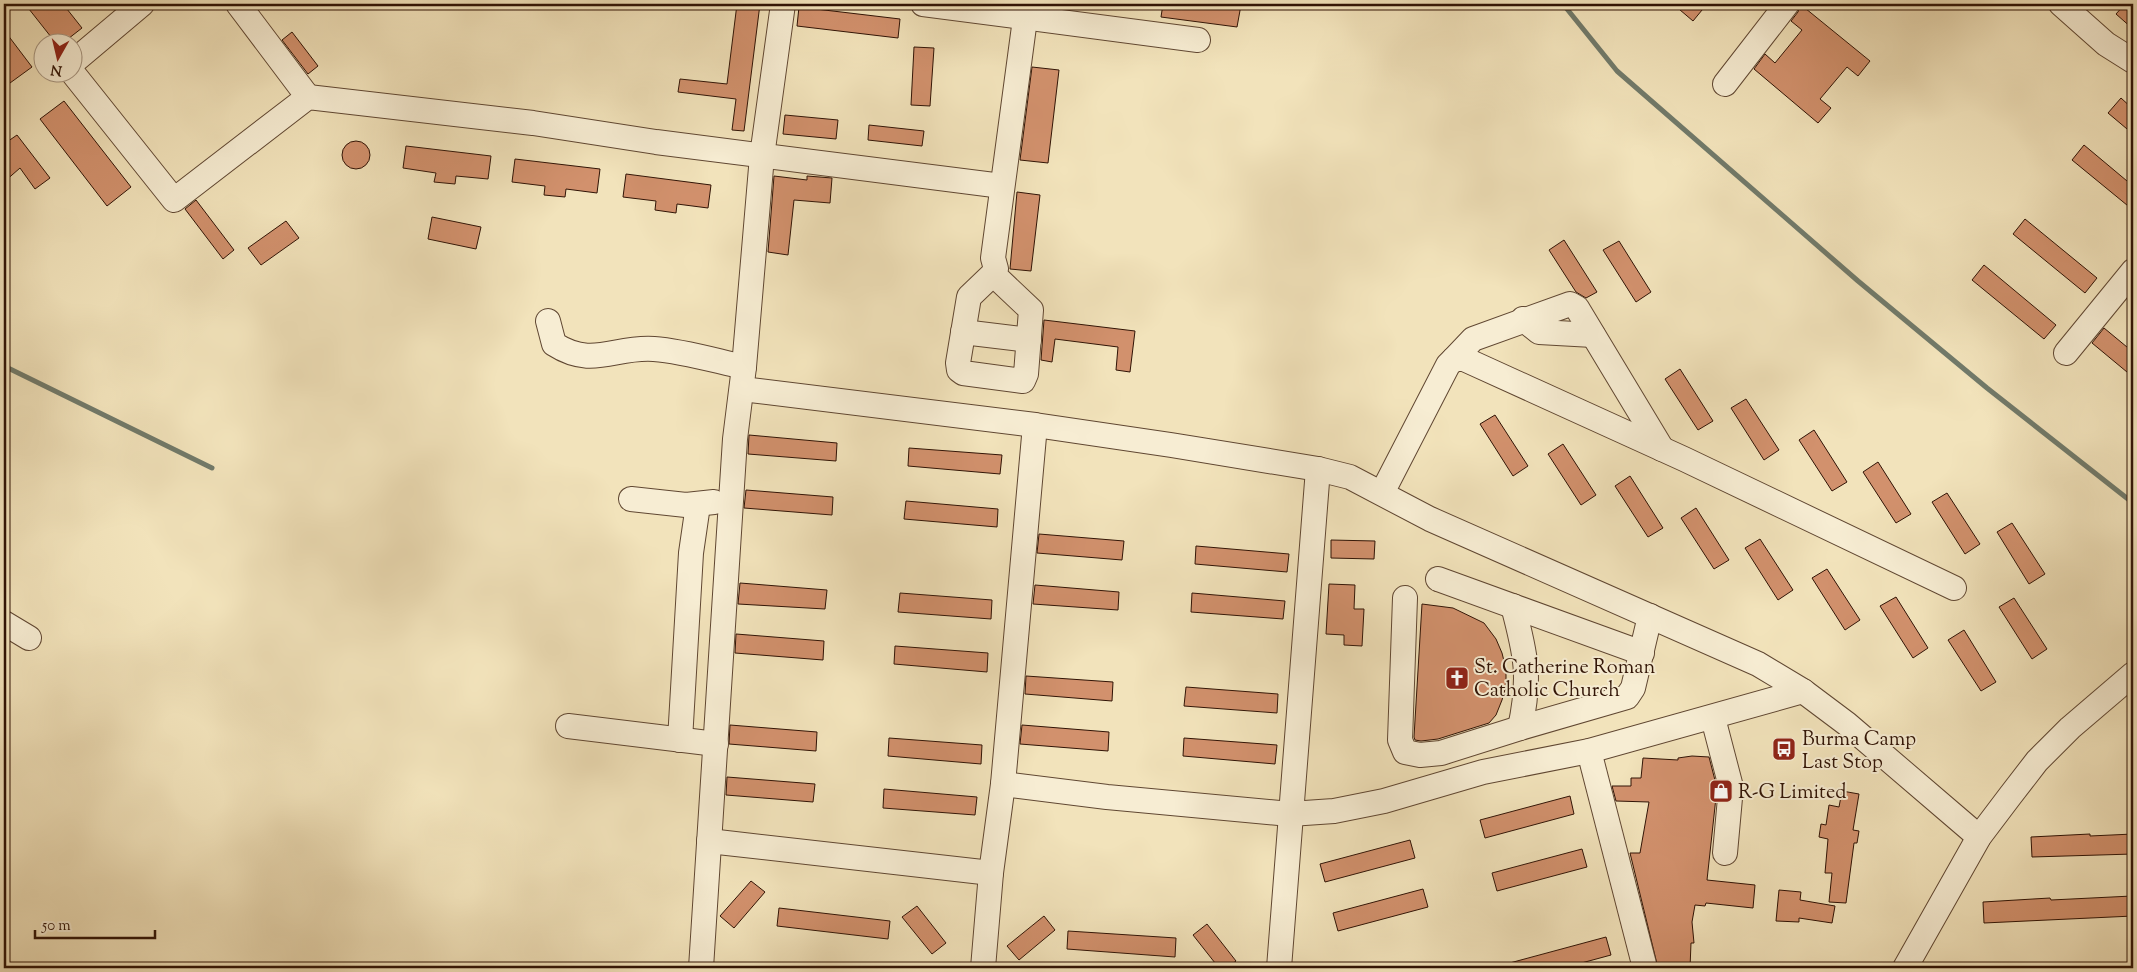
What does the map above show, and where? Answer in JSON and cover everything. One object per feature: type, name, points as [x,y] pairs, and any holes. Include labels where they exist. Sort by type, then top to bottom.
[{"type":"street","points":[[82,55],[142,4]]},
{"type":"street","points":[[238,4],[308,97]]},
{"type":"street","points":[[701,968],[735,439],[743,378],[762,156],[783,4]]},
{"type":"street","points":[[923,4],[1025,11],[1198,40]]},
{"type":"street","points":[[1725,84],[1787,4]]},
{"type":"street","points":[[2061,4],[2106,44],[2133,61]]},
{"type":"street","points":[[993,274],[1031,310],[1025,378],[1023,380],[963,373],[959,370],[958,363],[969,297],[993,274],[996,268],[993,258],[1025,11]]},
{"type":"street","points":[[80,82],[174,200],[308,97],[533,123],[656,142],[1002,186]]},
{"type":"street","points":[[2066,353],[2133,271]]},
{"type":"street","points":[[1382,493],[1448,365],[1473,339],[1523,319],[1539,332],[1594,335],[1662,449]]},
{"type":"street","points":[[548,320],[554,344],[575,355],[598,356],[631,350],[656,349],[743,378],[1035,425],[1171,444],[1318,469],[1350,477],[1430,519],[1758,664],[1803,691],[1847,724],[1979,837]]},
{"type":"street","points":[[963,332],[1029,340]]},
{"type":"street","points":[[1454,359],[1464,359],[1473,362],[1662,449],[1954,588]]},
{"type":"street","points":[[1607,424],[1631,398]]},
{"type":"street","points":[[983,968],[991,873],[1003,784],[1035,425]]},
{"type":"street","points":[[1279,968],[1318,469]]},
{"type":"street","points":[[631,499],[686,505],[730,500]]},
{"type":"street","points":[[680,740],[691,553],[698,505]]},
{"type":"street","points":[[1438,579],[1642,653]]},
{"type":"street","points":[[1405,598],[1400,740],[1406,752],[1420,755],[1441,753],[1627,697],[1633,688],[1650,616]]},
{"type":"street","points":[[1513,606],[1525,651],[1527,670],[1525,704],[1520,728]]},
{"type":"street","points":[[4,624],[29,638]]},
{"type":"street","points":[[1905,968],[1979,837],[2037,761],[2070,728],[2133,674]]},
{"type":"street","points":[[1003,784],[1107,797],[1290,814],[1334,811],[1384,801],[1483,772],[1589,751],[1713,718],[1803,691]]},
{"type":"street","points":[[1713,718],[1732,787],[1725,853]]},
{"type":"street","points":[[568,726],[716,744]]},
{"type":"street","points":[[1589,751],[1644,968]]},
{"type":"street","points":[[710,841],[991,873]]},
{"type":"building","points":[[25,4],[63,4],[82,28],[77,32],[47,32]]},
{"type":"building","points":[[737,4],[760,4],[744,131],[732,130],[736,99],[678,92],[680,79],[727,84]]},
{"type":"building","points":[[1163,4],[1241,5],[1237,27],[1161,17]]},
{"type":"building","points":[[1673,4],[1707,4],[1693,21]]},
{"type":"building","points":[[1800,4],[1870,61],[1858,76],[1847,67],[1820,99],[1831,108],[1818,123],[1754,69],[1765,54],[1775,63],[1802,30],[1791,21],[1798,12]]},
{"type":"building","points":[[2125,4],[2133,4],[2133,29],[2116,14]]},
{"type":"building","points":[[799,7],[900,19],[898,38],[797,26]]},
{"type":"building","points":[[4,30],[32,67],[10,83],[4,74]]},
{"type":"building","points":[[292,32],[318,66],[308,74],[282,40]]},
{"type":"building","points":[[914,47],[934,48],[930,106],[911,105]]},
{"type":"building","points":[[1032,67],[1059,70],[1048,163],[1020,160]]},
{"type":"building","points":[[2121,98],[2133,109],[2133,134],[2108,113]]},
{"type":"building","points":[[64,101],[131,187],[107,206],[40,119]]},
{"type":"building","points":[[785,115],[838,120],[836,139],[783,134]]},
{"type":"building","points":[[869,125],[924,131],[922,146],[868,140]]},
{"type":"building","points":[[17,135],[50,178],[35,189],[20,168],[4,182],[4,144]]},
{"type":"building","points":[[356,141],[366,145],[370,155],[366,165],[356,169],[346,165],[342,155],[346,145]]},
{"type":"building","points":[[2084,145],[2133,186],[2133,210],[2072,160]]},
{"type":"building","points":[[406,146],[491,156],[488,179],[456,176],[455,184],[434,182],[436,173],[403,168]]},
{"type":"building","points":[[515,159],[600,169],[597,193],[566,189],[565,197],[544,195],[545,186],[512,182]]},
{"type":"building","points":[[626,174],[711,185],[708,208],[677,204],[676,213],[655,210],[656,201],[623,197]]},
{"type":"building","points":[[774,176],[807,180],[807,176],[832,178],[830,203],[794,200],[788,255],[768,252]]},
{"type":"building","points":[[1017,192],[1040,195],[1031,271],[1010,269]]},
{"type":"building","points":[[196,200],[234,250],[223,259],[185,209]]},
{"type":"building","points":[[432,217],[481,227],[476,249],[428,239]]},
{"type":"building","points":[[2025,219],[2097,278],[2085,293],[2013,234]]},
{"type":"building","points":[[286,221],[299,238],[261,265],[248,248]]},
{"type":"building","points":[[1564,240],[1597,292],[1586,298],[1576,292],[1549,250]]},
{"type":"building","points":[[1619,241],[1651,292],[1636,302],[1603,250]]},
{"type":"building","points":[[1984,265],[2056,325],[2044,339],[1972,280]]},
{"type":"building","points":[[1044,320],[1135,331],[1130,372],[1116,370],[1118,347],[1055,339],[1052,362],[1041,360]]},
{"type":"building","points":[[2104,328],[2133,352],[2133,377],[2092,343]]},
{"type":"building","points":[[1680,369],[1713,421],[1698,430],[1665,379]]},
{"type":"building","points":[[1746,399],[1779,450],[1764,460],[1731,408]]},
{"type":"building","points":[[1495,415],[1528,466],[1513,476],[1480,424]]},
{"type":"building","points":[[1814,430],[1847,482],[1832,491],[1799,440]]},
{"type":"building","points":[[749,435],[837,443],[836,461],[748,454]]},
{"type":"building","points":[[1563,444],[1596,495],[1581,505],[1548,454]]},
{"type":"building","points":[[909,448],[1002,455],[1000,474],[908,466]]},
{"type":"building","points":[[1878,462],[1911,514],[1896,523],[1863,472]]},
{"type":"building","points":[[1630,476],[1663,528],[1648,537],[1615,486]]},
{"type":"building","points":[[746,490],[833,497],[832,515],[744,508]]},
{"type":"building","points":[[1947,493],[1980,544],[1965,554],[1932,502]]},
{"type":"building","points":[[906,501],[998,509],[997,527],[904,519]]},
{"type":"building","points":[[1696,508],[1729,560],[1714,569],[1681,518]]},
{"type":"building","points":[[2012,523],[2045,574],[2029,584],[1997,532]]},
{"type":"building","points":[[1039,534],[1124,541],[1122,560],[1037,553]]},
{"type":"building","points":[[1760,539],[1793,590],[1778,600],[1745,548]]},
{"type":"building","points":[[1331,540],[1375,541],[1374,559],[1331,558]]},
{"type":"building","points":[[1196,546],[1289,554],[1287,572],[1195,564]]},
{"type":"building","points":[[1827,569],[1860,620],[1845,630],[1812,578]]},
{"type":"building","points":[[740,583],[827,590],[825,609],[738,604]]},
{"type":"building","points":[[1329,584],[1355,585],[1354,609],[1364,609],[1362,646],[1344,645],[1344,635],[1326,634]]},
{"type":"building","points":[[1035,585],[1119,592],[1118,610],[1033,604]]},
{"type":"building","points":[[900,593],[992,600],[991,619],[898,612]]},
{"type":"building","points":[[1192,593],[1285,601],[1283,619],[1191,612]]},
{"type":"building","points":[[1896,597],[1928,648],[1913,658],[1880,606]]},
{"type":"building","points":[[2014,598],[2047,649],[2032,659],[1999,607]]},
{"type":"building","points":[[1422,604],[1453,608],[1484,623],[1496,639],[1502,653],[1506,669],[1506,686],[1496,715],[1489,723],[1438,739],[1421,741],[1415,740],[1414,737]]},
{"type":"building","points":[[1964,630],[1996,682],[1981,691],[1948,640]]},
{"type":"building","points":[[736,634],[824,641],[823,660],[735,653]]},
{"type":"building","points":[[895,646],[988,653],[987,672],[894,664]]},
{"type":"building","points":[[1026,676],[1113,682],[1112,701],[1025,694]]},
{"type":"building","points":[[1186,687],[1278,694],[1277,713],[1184,706]]},
{"type":"building","points":[[730,725],[817,732],[816,751],[729,744]]},
{"type":"building","points":[[1022,725],[1109,732],[1108,751],[1020,744]]},
{"type":"building","points":[[889,738],[982,745],[981,764],[888,756]]},
{"type":"building","points":[[1184,738],[1277,745],[1275,764],[1183,756]]},
{"type":"building","points":[[1692,756],[1709,757],[1717,788],[1707,880],[1755,885],[1753,908],[1706,903],[1705,906],[1695,905],[1692,922],[1694,943],[1691,943],[1690,968],[1658,968],[1630,853],[1640,853],[1649,802],[1616,801],[1612,786],[1631,786],[1631,778],[1641,778],[1643,758],[1678,760],[1678,758]]},
{"type":"building","points":[[727,777],[815,784],[813,802],[726,795]]},
{"type":"building","points":[[884,789],[977,797],[975,815],[883,808]]},
{"type":"building","points":[[1842,791],[1859,794],[1853,830],[1859,831],[1857,843],[1854,843],[1846,903],[1829,902],[1832,873],[1825,873],[1828,839],[1819,837],[1821,824],[1826,825],[1829,805],[1839,807]]},
{"type":"building","points":[[1570,796],[1574,814],[1485,838],[1480,820]]},
{"type":"building","points":[[2090,834],[2090,836],[2133,834],[2133,854],[2032,857],[2031,837]]},
{"type":"building","points":[[1410,840],[1415,858],[1325,882],[1320,864]]},
{"type":"building","points":[[1582,849],[1587,867],[1497,891],[1492,873]]},
{"type":"building","points":[[751,881],[765,892],[734,928],[720,916]]},
{"type":"building","points":[[1423,889],[1428,907],[1338,931],[1333,913]]},
{"type":"building","points":[[1779,890],[1801,892],[1800,900],[1835,906],[1832,923],[1799,918],[1799,922],[1776,921]]},
{"type":"building","points":[[2132,896],[2133,916],[1984,923],[1983,902]]},
{"type":"building","points":[[917,906],[946,943],[932,954],[902,917]]},
{"type":"building","points":[[779,908],[890,921],[888,939],[777,926]]},
{"type":"building","points":[[1044,916],[1055,930],[1019,960],[1007,946]]},
{"type":"building","points":[[1207,924],[1236,961],[1227,968],[1219,968],[1193,935]]},
{"type":"building","points":[[1068,931],[1176,938],[1175,957],[1067,949]]},
{"type":"building","points":[[1606,937],[1611,955],[1563,968],[1507,968],[1506,964]]},
{"type":"waterway","points":[[1563,4],[1617,71],[1858,281],[1987,388],[2133,503]]},
{"type":"waterway","points":[[4,366],[212,468]]},
{"type":"place","name":"St. Catherine Roman Catholic Church","points":[[1457,678]]},
{"type":"place","name":"Burma Camp Last Stop","points":[[1784,749]]},
{"type":"place","name":"R-G Limited","points":[[1721,791]]}]
